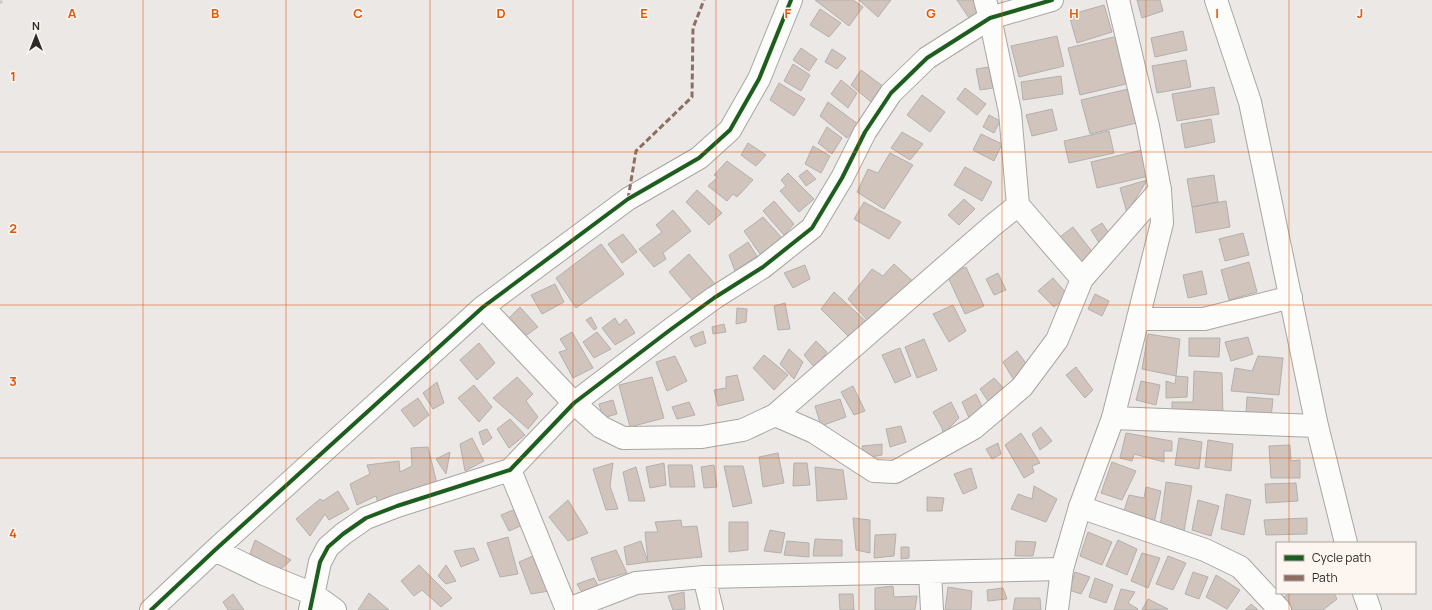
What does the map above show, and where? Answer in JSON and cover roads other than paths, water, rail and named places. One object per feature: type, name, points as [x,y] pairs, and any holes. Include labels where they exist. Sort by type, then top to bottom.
[{"type":"street","points":[[151,610],[483,307],[628,199],[699,158],[730,130],[759,79],[791,0]]},
{"type":"street","points":[[311,602],[320,562],[328,547],[343,534],[366,518],[397,506],[510,470],[574,403],[714,298],[763,267],[812,228],[842,178],[866,132],[891,93],[927,58],[988,9],[1052,0]]},
{"type":"street","points":[[1057,610],[1062,569],[1080,507],[1113,418],[1162,223],[1160,190],[1148,126],[1118,0]]},
{"type":"street","points":[[1216,0],[1250,102],[1317,426],[1346,542]]},
{"type":"street","points":[[988,9],[1010,112],[1018,205],[1082,279]]},
{"type":"street","points":[[775,414],[814,432],[874,471],[895,472],[974,428],[1022,387],[1057,340],[1082,279],[1160,190]]},
{"type":"street","points":[[483,307],[574,403],[601,427],[623,438],[702,437],[742,430],[775,414],[968,246],[1018,205]]},
{"type":"street","points":[[1138,319],[1204,319],[1291,297]]},
{"type":"street","points":[[1113,418],[1317,426]]},
{"type":"street","points":[[510,470],[566,610],[636,583],[704,577],[1062,569]]},
{"type":"street","points":[[1080,507],[1205,550],[1240,566],[1280,610]]},
{"type":"street","points":[[215,550],[264,574],[311,602],[335,610]]},
{"type":"street","points":[[930,572],[932,610]]},
{"type":"street","points":[[704,577],[712,610]]},
{"type":"street","points":[[1364,594],[1370,610]]}]
